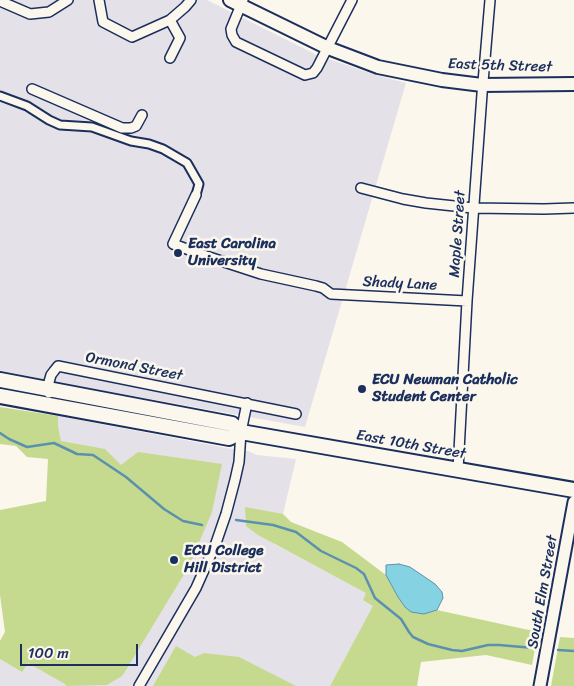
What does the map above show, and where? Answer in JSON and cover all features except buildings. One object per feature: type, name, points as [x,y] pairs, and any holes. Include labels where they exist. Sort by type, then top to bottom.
[{"type":"main road","name":"East 5th Street","points":[[238,2],[328,48],[378,67],[442,80],[482,85],[574,84]]},
{"type":"main road","name":"East 10th Street","points":[[0,380],[232,424],[241,432],[574,490]]},
{"type":"main road","name":"East 10th Street","points":[[0,396],[229,438],[241,432]]},
{"type":"street","points":[[0,1],[30,14],[50,12],[68,0]]},
{"type":"street","points":[[99,0],[103,22],[132,37],[170,20],[188,4]]},
{"type":"street","points":[[238,2],[231,29],[236,42],[305,75],[312,73],[317,68],[352,0]]},
{"type":"street","name":"Maple Street","points":[[458,470],[467,301],[482,85],[490,0]]},
{"type":"street","points":[[170,20],[180,38],[170,58]]},
{"type":"street","points":[[32,89],[122,128],[136,126],[142,115]]},
{"type":"street","points":[[0,96],[27,106],[60,125],[92,127],[131,141],[163,148],[187,163],[199,184],[196,195]]},
{"type":"street","points":[[361,188],[403,199],[474,208],[574,208]]},
{"type":"street","name":"Shady Lane","points":[[196,195],[173,244],[261,274],[323,288],[331,294],[467,301]]},
{"type":"street","name":"Ormond Street","points":[[49,406],[51,376],[58,366],[296,414]]},
{"type":"street","points":[[139,686],[196,588],[216,543],[236,480],[241,432],[247,403]]},
{"type":"street","name":"South Elm Street","points":[[540,686],[574,502]]},
{"type":"shaded area","name":"East Carolina University","points":[[0,0],[207,0],[317,55],[406,83],[305,427],[0,372]]},
{"type":"shaded area","name":"ECU College Hill District","points":[[58,416],[248,451],[257,455],[296,459],[274,544],[367,593],[374,606],[330,686],[0,686],[0,641],[83,489],[57,481]]},
{"type":"green space","points":[[0,407],[58,416],[61,441],[105,449],[121,465],[138,452],[222,464],[212,512],[189,566],[122,676],[107,685],[66,686],[28,663],[22,672],[0,659],[0,641],[5,632],[0,595],[0,510],[46,501],[48,459],[27,457],[16,446],[0,444]]},
{"type":"green space","points":[[245,507],[283,514],[291,522],[342,542],[386,575],[405,607],[424,614],[437,610],[538,632],[532,665],[486,655],[421,662],[417,686],[330,686],[373,606],[363,600],[366,593],[258,535],[246,526]]},
{"type":"green space","points":[[560,637],[574,638],[574,686],[551,686]]},
{"type":"green space","points":[[176,646],[195,657],[204,653],[239,657],[296,686],[153,686]]},
{"type":"water","points":[[399,564],[410,567],[435,584],[442,592],[443,598],[437,610],[424,614],[411,612],[405,607],[386,575],[386,565]]},
{"type":"waterway","points":[[0,433],[27,447],[54,443],[77,454],[93,455],[126,477],[164,509],[183,521],[202,525]]},
{"type":"waterway","points":[[236,520],[273,525],[296,532],[321,551],[356,568],[364,574],[375,598],[401,619],[413,637],[428,644],[462,651],[488,645],[534,648]]},
{"type":"waterway","points":[[558,650],[574,651]]},
{"type":"place","name":"East Carolina University","points":[[178,253]]},
{"type":"place","name":"ECU Newman Catholic Student Center","points":[[362,389]]},
{"type":"place","name":"ECU College Hill District","points":[[174,560]]}]
